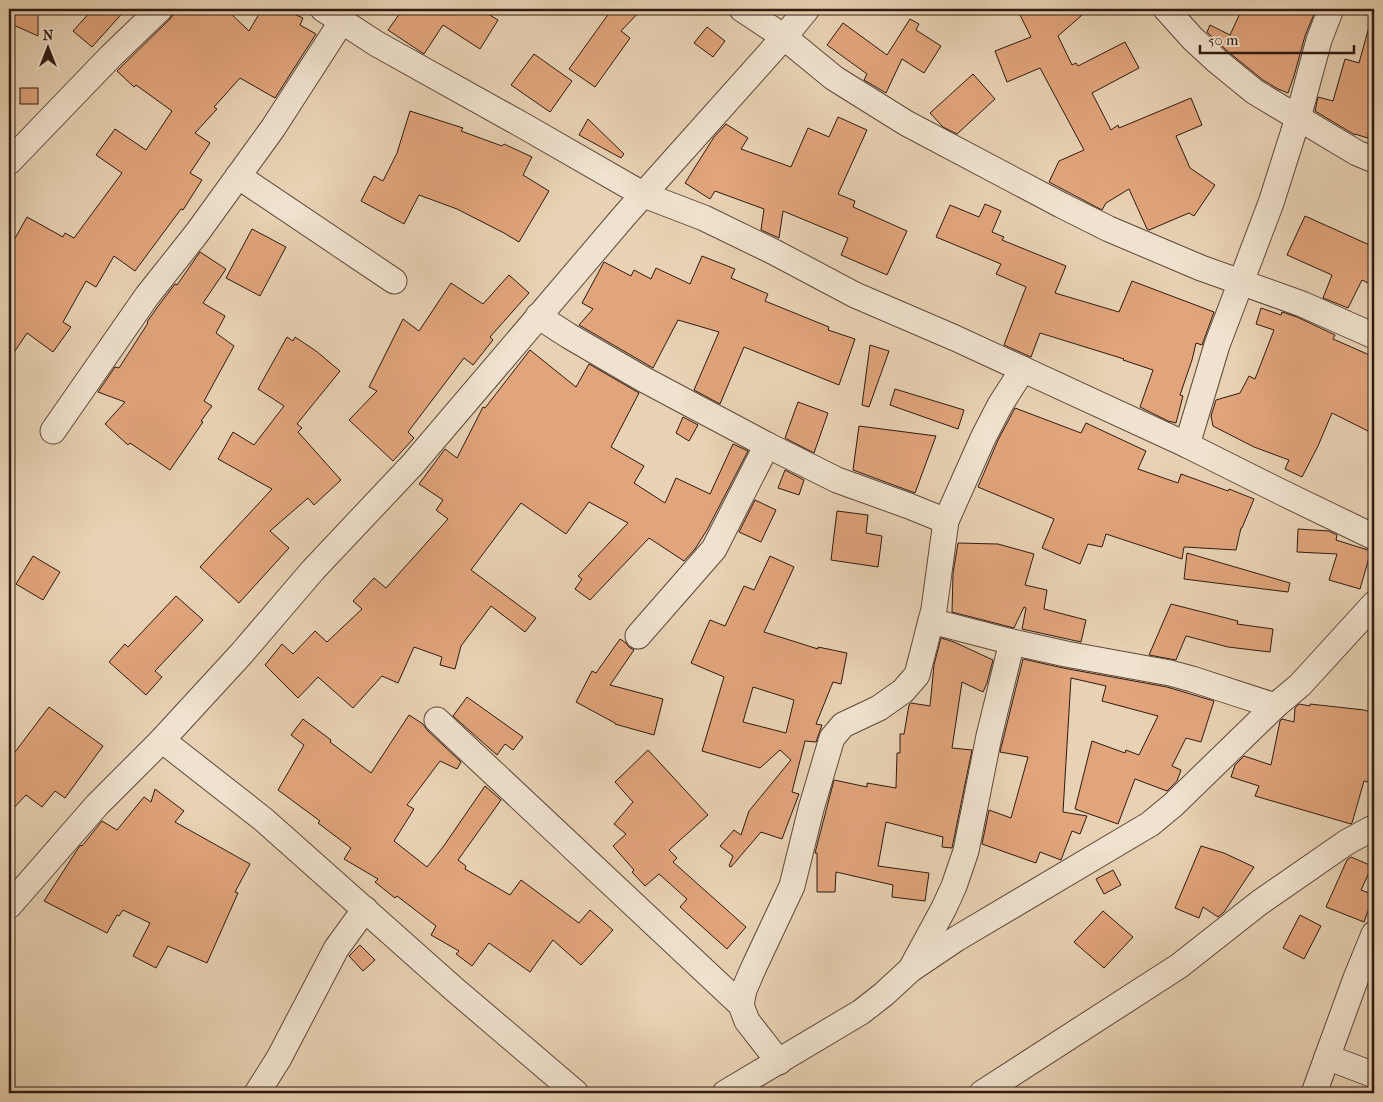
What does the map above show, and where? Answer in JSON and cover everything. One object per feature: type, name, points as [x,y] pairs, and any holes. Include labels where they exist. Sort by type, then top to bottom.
[{"type":"street","points":[[9,162],[110,56],[160,9]]},
{"type":"street","points":[[742,9],[784,37],[834,78],[906,123],[1061,206],[1109,229],[1201,268],[1302,304],[1374,336]]},
{"type":"street","points":[[9,906],[96,806],[162,740],[242,653],[313,570],[413,464],[538,316],[807,9]]},
{"type":"street","points":[[1166,9],[1193,39],[1255,92],[1357,153],[1374,160]]},
{"type":"street","points":[[1187,445],[1217,345],[1271,203],[1298,118],[1319,40],[1331,9]]},
{"type":"street","points":[[53,431],[147,296],[197,233],[273,128],[332,15],[378,44],[644,195],[704,218],[774,252],[855,295],[955,338],[1187,445],[1374,537]]},
{"type":"street","points":[[238,176],[394,281]]},
{"type":"street","points":[[538,316],[634,374],[767,445],[837,480],[946,521]]},
{"type":"street","points":[[741,1005],[744,990],[750,976],[792,886],[811,809],[832,738],[843,725],[879,708],[904,691],[917,675],[934,609],[946,521],[983,438],[1000,405],[1023,369]]},
{"type":"street","points":[[638,636],[714,548],[767,445]]},
{"type":"street","points":[[725,1093],[861,1012],[910,970],[956,939],[1150,824],[1173,805],[1275,706],[1300,685],[1374,604]]},
{"type":"street","points":[[931,621],[1066,654],[1170,673],[1275,706]]},
{"type":"street","points":[[910,970],[944,908],[966,851],[989,736],[1012,642]]},
{"type":"street","points":[[437,720],[741,1005],[747,1021],[779,1062]]},
{"type":"street","points":[[162,740],[264,820],[576,1093]]},
{"type":"street","points":[[982,1093],[1178,966],[1259,904],[1347,842],[1374,829]]},
{"type":"street","points":[[257,1093],[279,1058],[336,949],[365,909]]},
{"type":"street","points":[[1314,1093],[1374,934]]},
{"type":"street","points":[[1327,1057],[1374,1075]]},
{"type":"building","points":[[9,9],[38,9],[38,36],[9,23]]},
{"type":"building","points":[[93,9],[126,9],[92,47],[73,31]]},
{"type":"building","points":[[174,9],[226,9],[249,31],[262,9],[283,9],[303,18],[300,25],[316,34],[275,98],[240,78],[214,107],[217,109],[195,133],[210,143],[190,173],[202,180],[183,210],[181,209],[135,271],[114,256],[96,287],[86,281],[63,322],[71,327],[53,352],[27,333],[9,360],[9,249],[27,217],[63,237],[65,233],[74,238],[122,173],[96,155],[115,129],[146,150],[172,111],[136,85],[134,87],[117,71],[170,19]]},
{"type":"building","points":[[403,9],[480,9],[498,20],[480,49],[443,25],[424,54],[388,30]]},
{"type":"building","points":[[612,9],[642,9],[621,31],[630,38],[595,87],[569,69]]},
{"type":"building","points":[[1017,9],[1089,9],[1058,36],[1072,65],[1076,63],[1078,66],[1125,42],[1139,68],[1092,93],[1111,130],[1118,125],[1119,128],[1191,98],[1202,125],[1176,136],[1190,168],[1215,185],[1194,216],[1189,213],[1149,230],[1129,189],[1106,203],[1102,210],[1049,182],[1059,161],[1084,150],[1040,68],[1007,82],[995,51],[1031,37]]},
{"type":"building","points":[[1253,9],[1299,9],[1314,14],[1305,36],[1288,93],[1263,80],[1207,32],[1210,25],[1230,35],[1241,11],[1251,15]]},
{"type":"building","points":[[910,19],[919,24],[916,30],[941,46],[924,73],[902,59],[886,93],[864,80],[867,74],[827,45],[843,23],[887,55]]},
{"type":"building","points":[[707,27],[725,41],[713,57],[694,43]]},
{"type":"building","points":[[1369,27],[1374,27],[1374,140],[1355,135],[1315,111],[1318,97],[1333,101],[1345,59],[1359,63]]},
{"type":"building","points":[[534,54],[572,81],[550,112],[511,85]]},
{"type":"building","points":[[973,74],[995,99],[957,134],[943,127],[930,113]]},
{"type":"building","points":[[20,88],[38,88],[38,104],[20,104]]},
{"type":"building","points":[[410,111],[463,128],[461,131],[502,146],[504,144],[532,157],[523,175],[549,191],[519,242],[457,209],[419,195],[404,224],[361,201],[374,176],[383,181],[397,153]]},
{"type":"building","points":[[838,117],[867,130],[838,194],[855,201],[853,207],[907,231],[887,275],[841,255],[848,238],[783,211],[779,238],[761,230],[764,209],[715,191],[710,199],[685,183],[714,137],[726,124],[748,138],[741,149],[791,167],[808,128],[829,137]]},
{"type":"building","points":[[588,119],[624,154],[621,158],[579,135]]},
{"type":"building","points":[[985,204],[1001,211],[992,232],[1004,237],[1002,240],[1066,266],[1055,293],[1119,312],[1132,281],[1214,312],[1202,345],[1196,343],[1180,395],[1183,396],[1176,423],[1140,407],[1153,370],[1040,333],[1031,357],[1004,345],[1026,287],[996,274],[1001,264],[936,237],[950,205],[979,217]]},
{"type":"building","points":[[1305,216],[1374,247],[1374,286],[1362,280],[1348,308],[1323,298],[1332,275],[1287,255]]},
{"type":"building","points":[[252,229],[286,247],[260,296],[226,278]]},
{"type":"building","points":[[200,252],[226,269],[203,303],[225,316],[216,333],[234,346],[204,401],[212,406],[170,470],[130,443],[128,445],[105,424],[125,402],[98,392],[115,367],[119,368],[147,322],[175,284],[177,285]]},
{"type":"building","points":[[702,256],[735,269],[731,278],[768,294],[765,301],[829,327],[828,330],[855,339],[839,385],[744,347],[720,404],[694,390],[719,332],[678,320],[653,368],[579,325],[593,309],[582,303],[604,262],[631,276],[634,270],[651,279],[656,268],[690,284]]},
{"type":"building","points":[[509,275],[529,293],[490,337],[493,340],[473,365],[464,358],[408,432],[414,438],[393,461],[349,420],[377,391],[369,387],[403,319],[419,331],[451,283],[483,304]]},
{"type":"building","points":[[1261,308],[1281,315],[1282,312],[1297,317],[1335,335],[1333,339],[1374,357],[1374,434],[1332,413],[1302,477],[1285,469],[1289,460],[1254,447],[1213,426],[1211,416],[1216,400],[1240,393],[1249,376],[1255,379],[1274,330],[1256,324]]},
{"type":"building","points":[[287,337],[293,341],[295,337],[340,371],[297,424],[302,428],[298,432],[341,480],[314,505],[308,498],[270,531],[289,548],[239,603],[200,567],[272,489],[218,459],[233,432],[254,445],[284,406],[258,389]]},
{"type":"building","points":[[870,345],[889,351],[869,407],[862,405]]},
{"type":"building","points":[[530,350],[576,387],[589,364],[639,393],[611,447],[644,466],[634,483],[665,503],[676,478],[710,494],[733,444],[748,451],[707,530],[695,549],[684,561],[649,538],[590,600],[575,589],[582,579],[578,576],[628,523],[589,502],[566,534],[521,503],[471,570],[536,618],[525,632],[491,606],[461,646],[455,669],[440,665],[442,657],[414,647],[398,683],[382,676],[353,708],[318,677],[298,698],[265,665],[282,644],[293,654],[315,631],[327,642],[362,609],[353,601],[374,578],[386,588],[448,519],[436,510],[443,500],[419,484],[445,449],[457,458],[483,407],[485,408]]},
{"type":"building","points":[[895,389],[964,410],[958,429],[890,405]]},
{"type":"building","points":[[798,402],[828,413],[814,453],[785,438]]},
{"type":"building","points":[[1015,408],[1081,433],[1086,423],[1146,451],[1138,469],[1178,483],[1181,474],[1254,499],[1241,528],[1236,550],[1184,547],[1182,559],[1106,534],[1102,547],[1088,544],[1080,564],[1042,548],[1054,519],[978,487],[998,440]]},
{"type":"building","points":[[683,417],[698,425],[689,441],[676,433]]},
{"type":"building","points":[[859,426],[936,436],[915,493],[853,470]]},
{"type":"building","points":[[785,470],[804,480],[799,495],[778,488]]},
{"type":"building","points":[[755,500],[776,510],[761,542],[739,532]]},
{"type":"building","points":[[837,511],[868,515],[866,533],[882,536],[878,567],[831,560]]},
{"type":"building","points":[[1298,529],[1329,531],[1337,535],[1336,540],[1371,551],[1360,589],[1329,580],[1337,554],[1297,552]]},
{"type":"building","points":[[958,543],[998,544],[1034,554],[1025,585],[1047,590],[1044,609],[1086,620],[1081,642],[1022,629],[1026,608],[1024,607],[1014,628],[952,612],[953,573]]},
{"type":"building","points":[[1187,553],[1290,583],[1288,592],[1184,579]]},
{"type":"building","points":[[33,556],[60,572],[43,600],[16,584]]},
{"type":"building","points":[[770,556],[794,567],[764,632],[818,649],[818,647],[847,653],[841,684],[833,682],[816,724],[822,725],[816,742],[805,741],[792,792],[799,794],[782,839],[761,832],[731,867],[729,866],[733,856],[720,846],[734,830],[741,835],[749,811],[791,760],[780,750],[760,768],[702,751],[724,677],[691,663],[710,620],[725,626],[744,586],[754,590]],"holes":[[[753,687],[794,700],[786,733],[743,722]]]},
{"type":"building","points":[[176,596],[203,620],[155,671],[162,677],[146,695],[109,662],[125,644],[128,647]]},
{"type":"building","points":[[1171,604],[1238,621],[1237,624],[1273,629],[1270,652],[1228,647],[1186,636],[1176,660],[1149,655]]},
{"type":"building","points":[[941,638],[993,660],[983,692],[962,682],[952,748],[972,750],[952,848],[942,847],[943,837],[886,822],[878,866],[929,873],[925,901],[892,897],[893,885],[836,872],[835,892],[817,892],[817,853],[815,853],[834,780],[867,787],[867,783],[896,788],[897,753],[900,753],[900,734],[904,734],[909,705],[911,703],[930,706],[934,665]]},
{"type":"building","points":[[620,639],[634,650],[610,685],[663,699],[654,735],[615,724],[576,702],[592,671],[596,673]]},
{"type":"building","points":[[1023,659],[1167,687],[1214,701],[1201,742],[1186,738],[1172,766],[1181,770],[1177,781],[1167,791],[1135,779],[1118,824],[1075,809],[1092,741],[1125,753],[1126,750],[1139,755],[1158,716],[1102,701],[1106,686],[1071,678],[1063,812],[1087,816],[1080,834],[1072,831],[1061,860],[1040,852],[1036,863],[982,844],[989,810],[1011,818],[1028,757],[1000,752]]},
{"type":"building","points":[[467,697],[523,737],[513,750],[505,744],[497,755],[453,716]]},
{"type":"building","points":[[1299,704],[1364,710],[1374,713],[1374,784],[1364,781],[1351,824],[1255,796],[1259,786],[1231,777],[1235,765],[1244,756],[1271,765],[1280,721],[1282,719],[1294,722],[1295,708]]},
{"type":"building","points":[[49,707],[103,746],[65,798],[55,791],[42,807],[26,795],[9,813],[9,760]]},
{"type":"building","points":[[409,715],[423,724],[461,762],[457,769],[440,761],[407,805],[414,809],[394,841],[427,867],[485,786],[501,800],[458,860],[466,866],[465,869],[510,895],[521,880],[579,923],[590,910],[613,930],[581,965],[553,940],[530,972],[489,943],[472,966],[456,954],[459,951],[431,935],[436,926],[397,896],[395,898],[375,882],[378,879],[344,859],[351,848],[318,823],[320,821],[278,790],[304,745],[291,735],[303,719],[371,773]]},
{"type":"building","points":[[648,750],[708,815],[669,850],[677,858],[673,862],[746,927],[727,949],[680,907],[687,899],[659,874],[645,886],[613,846],[626,834],[614,824],[633,802],[615,782]]},
{"type":"building","points":[[155,789],[184,811],[175,822],[250,864],[235,892],[238,893],[207,963],[168,946],[156,968],[133,956],[150,923],[123,910],[119,916],[117,915],[107,933],[44,901],[79,847],[82,846],[102,821],[117,830],[144,797],[151,802]]},
{"type":"building","points":[[1201,846],[1224,853],[1254,867],[1224,912],[1218,917],[1203,907],[1199,918],[1175,908]]},
{"type":"building","points":[[1351,857],[1372,866],[1361,890],[1374,895],[1364,922],[1326,907],[1347,860]]},
{"type":"building","points":[[1113,870],[1121,885],[1104,894],[1096,879]]},
{"type":"building","points":[[1103,911],[1133,937],[1104,968],[1074,942]]},
{"type":"building","points":[[1300,915],[1321,926],[1304,959],[1283,948]]},
{"type":"building","points":[[360,945],[375,960],[363,971],[349,956]]}]
